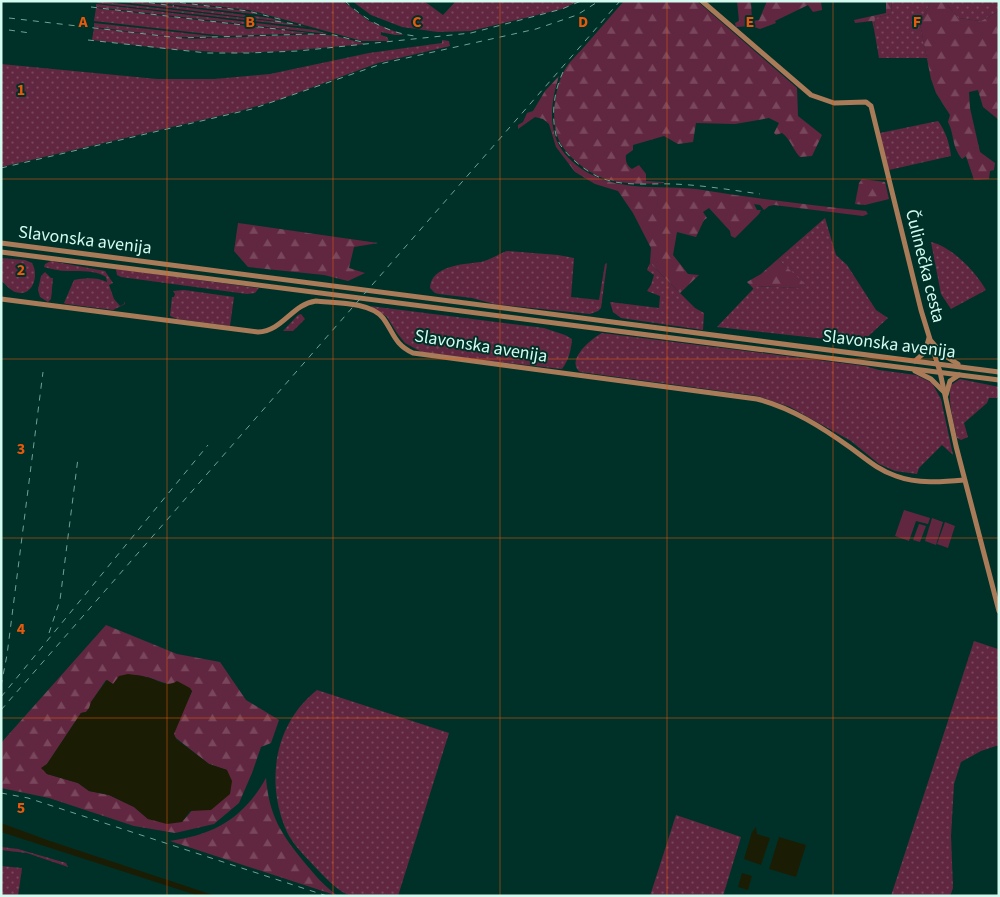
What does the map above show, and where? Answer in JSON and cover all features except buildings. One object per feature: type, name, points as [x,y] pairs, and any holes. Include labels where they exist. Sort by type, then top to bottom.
[{"type":"main road","name":"Čulinečka cesta","points":[[702,1],[811,95],[834,103],[869,103],[929,338],[938,364],[964,480],[999,611]]},
{"type":"main road","name":"Slavonska avenija","points":[[1,243],[999,372]]},
{"type":"main road","name":"Slavonska avenija","points":[[1,252],[999,380]]},
{"type":"main road","name":"Slavonska avenija","points":[[1,299],[258,332],[272,329],[305,303],[316,301],[352,305],[366,308],[382,317],[396,341],[406,350],[757,399],[784,408],[815,425],[854,450],[874,466],[899,477],[921,481],[964,480]]},
{"type":"main road","points":[[915,361],[925,352],[929,338]]},
{"type":"main road","points":[[929,338],[942,354],[953,363],[968,368]]},
{"type":"main road","points":[[910,369],[926,376],[945,396],[949,384],[959,375]]},
{"type":"green space","points":[[97,1],[287,23],[306,27],[97,3]]},
{"type":"green space","points":[[113,1],[132,1],[270,18],[285,22]]},
{"type":"green space","points":[[141,1],[163,1],[247,11],[263,15]]},
{"type":"green space","points":[[173,1],[343,1],[369,21],[404,35],[381,32],[381,35],[387,37],[389,41],[362,41],[249,10]]},
{"type":"green space","points":[[352,1],[424,1],[443,15],[456,1],[579,1],[562,9],[471,31],[438,32],[402,27],[371,15]]},
{"type":"green space","points":[[624,1],[697,1],[797,88],[798,116],[822,135],[812,156],[800,157],[785,135],[782,133],[776,135],[774,133],[779,123],[769,118],[735,124],[696,123],[693,142],[678,144],[664,136],[633,145],[633,150],[626,155],[626,161],[629,166],[632,169],[639,165],[646,174],[646,181],[664,183],[634,184],[618,182],[603,178],[582,167],[569,155],[557,135],[554,111],[558,86],[568,65]]},
{"type":"green space","points":[[737,1],[751,1],[752,21],[759,20],[767,1],[821,1],[822,10],[813,12],[808,5],[775,21],[776,23],[760,29],[751,26],[736,27],[735,23],[739,21]]},
{"type":"green space","points":[[886,1],[892,1],[891,14],[875,18],[874,29],[872,21],[855,23],[854,20],[886,13]]},
{"type":"green space","points":[[892,1],[931,1],[920,24],[927,58],[879,58],[874,29],[875,18],[891,14]]},
{"type":"green space","points":[[931,1],[944,1],[958,18],[981,21],[999,11],[999,120],[983,107],[978,90],[969,92],[970,108],[980,152],[995,163],[994,170],[990,171],[989,179],[974,180],[966,156],[962,159],[955,145],[948,122],[950,115],[936,93],[931,79],[920,24]]},
{"type":"green space","points":[[944,1],[999,1],[999,11],[981,21],[958,18]]},
{"type":"green space","points":[[96,4],[315,30],[328,34],[96,7]]},
{"type":"green space","points":[[96,8],[309,33],[225,36],[94,21]]},
{"type":"green space","points":[[94,23],[221,37],[175,37],[94,27]]},
{"type":"green space","points":[[94,28],[190,39],[319,34],[336,36],[366,44],[234,53],[168,49],[92,40]]},
{"type":"green space","points":[[442,40],[449,41],[450,46],[378,63],[278,100],[240,111],[1,167],[1,64],[157,79],[214,79],[270,74],[369,53],[442,43]]},
{"type":"green space","points":[[559,76],[552,106],[555,136],[559,145],[572,162],[590,174],[610,182],[629,186],[696,189],[866,211],[868,214],[863,216],[774,205],[764,210],[760,205],[754,204],[757,210],[761,210],[759,214],[735,238],[731,236],[730,231],[709,208],[703,212],[707,218],[704,220],[696,237],[677,232],[673,255],[688,274],[699,275],[680,293],[650,263],[651,248],[633,213],[618,191],[595,184],[575,172],[556,147],[549,124],[543,119],[535,117],[518,129],[518,125],[523,122],[527,113],[533,111],[545,91]]},
{"type":"green space","points":[[938,121],[947,137],[951,156],[889,170],[880,133]]},
{"type":"green space","points":[[862,179],[885,182],[889,199],[865,205],[855,204],[859,183]]},
{"type":"green space","points":[[825,218],[836,255],[847,265],[876,310],[888,318],[861,343],[717,327],[756,286],[798,288],[804,284],[778,259]]},
{"type":"green space","points":[[238,223],[378,243],[354,247],[349,268],[365,273],[348,281],[324,275],[248,267],[234,251]]},
{"type":"green space","points":[[931,242],[955,254],[976,275],[986,290],[951,309],[941,294]]},
{"type":"green space","points":[[507,251],[574,258],[571,297],[599,300],[605,264],[607,263],[601,308],[590,314],[494,304],[472,298],[435,293],[430,288],[432,280],[442,270],[458,265],[481,262]]},
{"type":"green space","points":[[1,258],[25,260],[32,263],[35,280],[29,290],[20,293],[13,291],[1,280]]},
{"type":"green space","points":[[778,259],[805,284],[798,288],[757,286],[754,289],[747,282],[761,274]]},
{"type":"green space","points":[[51,261],[105,271],[113,283],[109,285],[114,299],[120,306],[124,304],[124,301],[125,304],[113,310],[64,303],[74,280],[90,278],[107,282],[106,277],[92,272],[62,271],[44,267],[45,264]]},
{"type":"green space","points":[[650,263],[695,308],[704,313],[703,330],[621,318],[613,312],[610,302],[659,308],[660,296],[647,291],[654,275],[647,270]]},
{"type":"green space","points":[[117,269],[259,288],[255,293],[247,294],[121,277],[117,275]]},
{"type":"green space","points":[[45,272],[53,278],[51,299],[48,302],[40,297],[38,290],[41,276]]},
{"type":"green space","points":[[184,290],[234,297],[230,326],[177,319],[170,316],[172,297],[175,294],[173,291]]},
{"type":"green space","points":[[370,306],[544,328],[572,339],[570,351],[562,369],[425,354],[405,343],[387,317]]},
{"type":"green space","points":[[301,314],[305,319],[293,331],[283,331],[298,315]]},
{"type":"green space","points":[[602,333],[865,366],[879,370],[916,375],[932,383],[941,399],[953,455],[942,445],[919,468],[917,474],[895,471],[879,464],[851,441],[790,407],[758,396],[580,372],[576,367],[578,356],[587,344]]},
{"type":"green space","points":[[960,379],[999,387],[999,396],[997,398],[989,398],[987,403],[964,423],[968,437],[961,440],[957,438],[950,398],[951,385]]},
{"type":"green space","points":[[904,510],[930,518],[928,524],[916,521],[909,541],[895,536]]},
{"type":"green space","points":[[932,518],[943,522],[936,545],[925,541]]},
{"type":"green space","points":[[945,522],[955,526],[948,548],[937,544]]},
{"type":"green space","points":[[919,524],[926,526],[920,542],[913,540]]},
{"type":"green space","points":[[106,625],[177,654],[220,662],[246,700],[279,720],[271,743],[261,747],[239,803],[214,824],[175,833],[134,826],[49,798],[1,788],[1,743]],"holes":[[[148,677],[192,691],[173,734],[209,764],[227,770],[182,822],[148,819],[134,807],[109,795],[89,791],[78,783],[47,774],[42,768],[47,764],[81,713],[86,712],[90,708],[91,702],[106,680],[113,684]]]},
{"type":"green space","points":[[974,641],[998,649],[999,745],[981,751],[961,762],[954,784],[951,836],[953,888],[950,896],[891,896]]},
{"type":"green space","points":[[317,690],[449,733],[398,896],[352,896],[342,892],[304,855],[287,832],[276,794],[275,775],[278,755],[283,737],[291,720],[302,704]]},
{"type":"green space","points":[[266,778],[273,813],[283,833],[312,871],[338,896],[170,841],[200,834],[226,822],[248,804]]},
{"type":"green space","points":[[676,815],[741,837],[723,896],[650,896]]},
{"type":"green space","points":[[1,847],[18,849],[66,863],[68,867],[27,853],[1,850]]},
{"type":"green space","points":[[1,866],[22,868],[18,896],[1,896]]},
{"type":"shaded area","points":[[128,674],[144,676],[166,684],[177,681],[192,691],[174,734],[176,739],[209,764],[227,770],[232,781],[230,794],[211,810],[190,811],[182,822],[167,824],[148,819],[134,807],[109,795],[89,791],[78,783],[47,774],[41,768],[47,764],[81,713],[86,712],[89,708],[91,702],[107,680],[113,684],[119,676]]},
{"type":"shaded area","points":[[1,823],[216,896],[199,896],[1,832]]},
{"type":"shaded area","points":[[756,827],[757,834],[770,838],[761,865],[744,859],[752,832]]},
{"type":"shaded area","points":[[779,837],[806,845],[796,877],[769,869]]},
{"type":"shaded area","points":[[742,873],[752,876],[748,890],[738,887]]},
{"type":"railway","points":[[137,1],[174,6]]},
{"type":"railway","points":[[168,1],[248,11],[283,20]]},
{"type":"railway","points":[[345,1],[360,14],[377,24],[395,32],[415,36]]},
{"type":"railway","points":[[88,40],[207,53],[298,51],[471,33],[562,9],[581,1]]},
{"type":"railway","points":[[1,168],[252,109],[384,63],[536,29],[577,15],[599,1]]},
{"type":"railway","points":[[1,710],[620,1]]},
{"type":"railway","points":[[91,7],[285,30]]},
{"type":"railway","points":[[9,18],[180,38],[311,34],[334,35],[362,42]]},
{"type":"railway","points":[[275,21],[301,25]]},
{"type":"railway","points":[[9,30],[30,33]]},
{"type":"railway","points":[[563,72],[557,87],[554,103],[556,135],[558,141],[574,161],[588,171],[601,178],[619,183],[695,185],[760,194]]},
{"type":"railway","points":[[1,686],[7,655],[43,372]]},
{"type":"railway","points":[[1,697],[208,445]]},
{"type":"railway","points":[[49,633],[60,600],[78,458]]},
{"type":"railway","points":[[1,793],[28,798],[327,896]]}]
